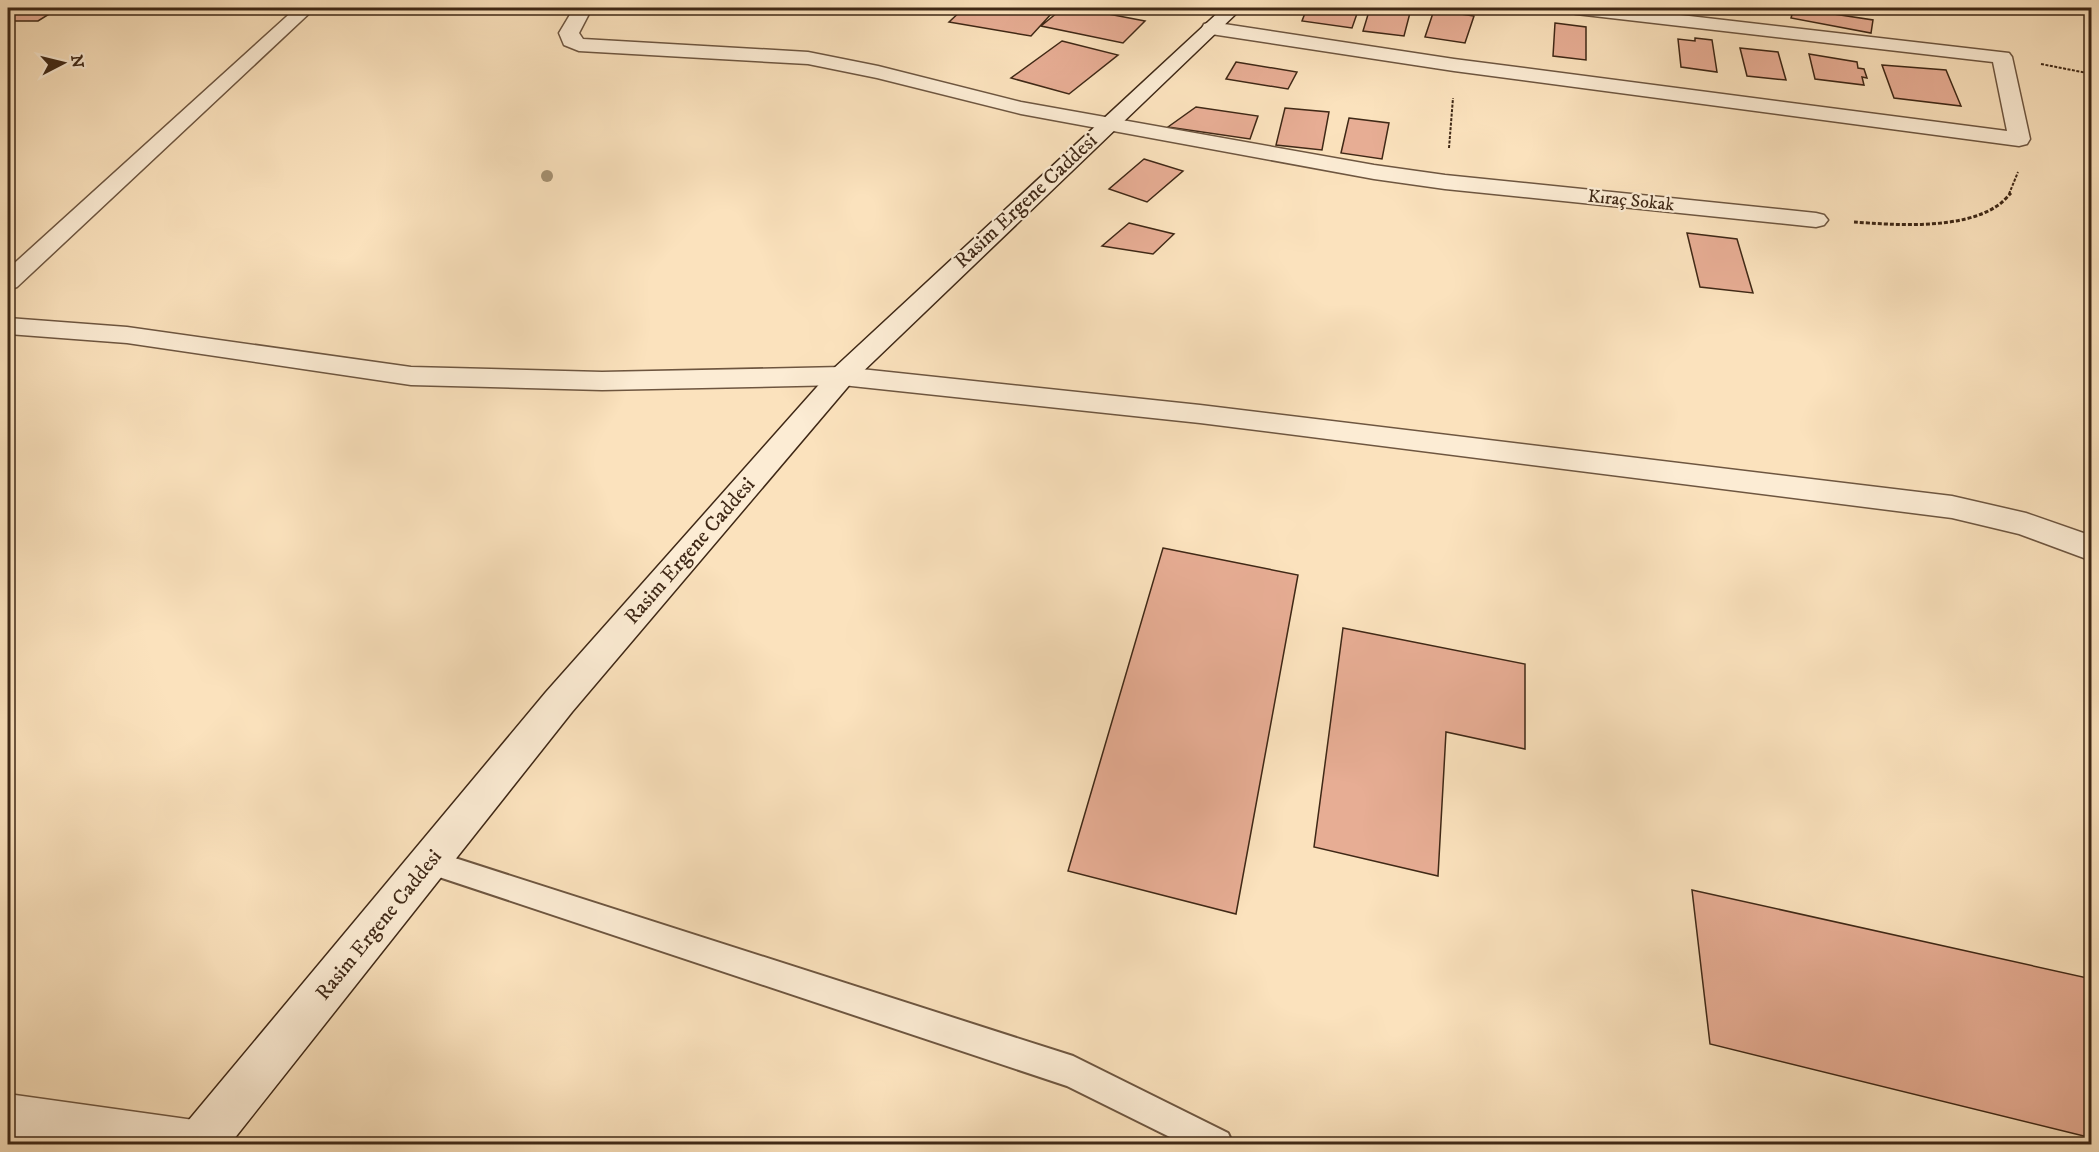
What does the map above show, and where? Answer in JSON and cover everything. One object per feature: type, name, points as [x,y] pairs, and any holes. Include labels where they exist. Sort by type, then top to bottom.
[{"type":"street","points":[[8,282],[306,8]]},
{"type":"street","name":"Kıraç Sokak","points":[[583,8],[569,33],[571,41],[579,45],[808,58],[878,72],[1021,108],[1445,182],[1816,220]]},
{"type":"street","points":[[1220,14],[1454,65],[2019,138],[2002,57],[1576,8]]},
{"type":"street","points":[[1757,29],[1763,8]]},
{"type":"street","name":"Rasim Ergene Caddesi","points":[[200,1144],[559,702],[842,376],[1108,124],[1220,14]]},
{"type":"street","points":[[8,326],[127,335],[411,376],[602,381],[842,376],[1200,414],[1952,507],[2026,524],[2091,549]]},
{"type":"street","points":[[8,1117],[194,1144]]},
{"type":"lane","points":[[430,862],[1073,1072],[1217,1144]]},
{"type":"path","points":[[2002,57],[2091,74]]},
{"type":"path","points":[[1445,182],[1454,65]]},
{"type":"path","points":[[1816,220],[1874,224],[1924,223],[1970,217],[1988,212],[2004,203],[2011,194],[2017,179],[2019,138]]},
{"type":"building","points":[[8,8],[59,8],[38,21],[8,21]]},
{"type":"building","points":[[964,8],[1016,8],[1052,13],[1031,36],[949,22]]},
{"type":"building","points":[[1063,8],[1077,8],[1145,21],[1123,43],[1041,26]]},
{"type":"building","points":[[1307,8],[1359,8],[1352,28],[1302,21]]},
{"type":"building","points":[[1370,8],[1411,9],[1404,36],[1363,31]]},
{"type":"building","points":[[1685,8],[1719,8],[1717,13]]},
{"type":"building","points":[[1794,8],[1873,20],[1871,33],[1791,18]]},
{"type":"building","points":[[1434,10],[1474,16],[1465,43],[1425,37]]},
{"type":"building","points":[[1555,23],[1586,27],[1586,60],[1553,56]]},
{"type":"building","points":[[1695,38],[1712,40],[1717,72],[1681,67],[1678,39],[1695,41]]},
{"type":"building","points":[[1062,41],[1118,55],[1069,94],[1011,78]]},
{"type":"building","points":[[1740,48],[1778,52],[1786,80],[1747,76]]},
{"type":"building","points":[[1809,54],[1857,62],[1858,68],[1864,69],[1867,78],[1862,77],[1864,85],[1815,79]]},
{"type":"building","points":[[1236,62],[1297,72],[1288,89],[1226,79]]},
{"type":"building","points":[[1882,65],[1946,70],[1961,106],[1894,98]]},
{"type":"building","points":[[1196,107],[1258,116],[1250,139],[1168,127]]},
{"type":"building","points":[[1285,108],[1329,112],[1322,150],[1276,145]]},
{"type":"building","points":[[1349,118],[1389,123],[1382,159],[1341,153]]},
{"type":"building","points":[[1144,159],[1183,171],[1147,202],[1109,189]]},
{"type":"building","points":[[1129,223],[1174,234],[1153,254],[1102,246]]},
{"type":"building","points":[[1687,233],[1737,239],[1753,293],[1700,287]]},
{"type":"building","points":[[1163,548],[1298,575],[1236,914],[1068,871]]},
{"type":"building","points":[[1343,628],[1525,664],[1525,749],[1446,732],[1438,876],[1314,847]]},
{"type":"building","points":[[1692,890],[2092,979],[2092,1138],[1710,1044]]}]
